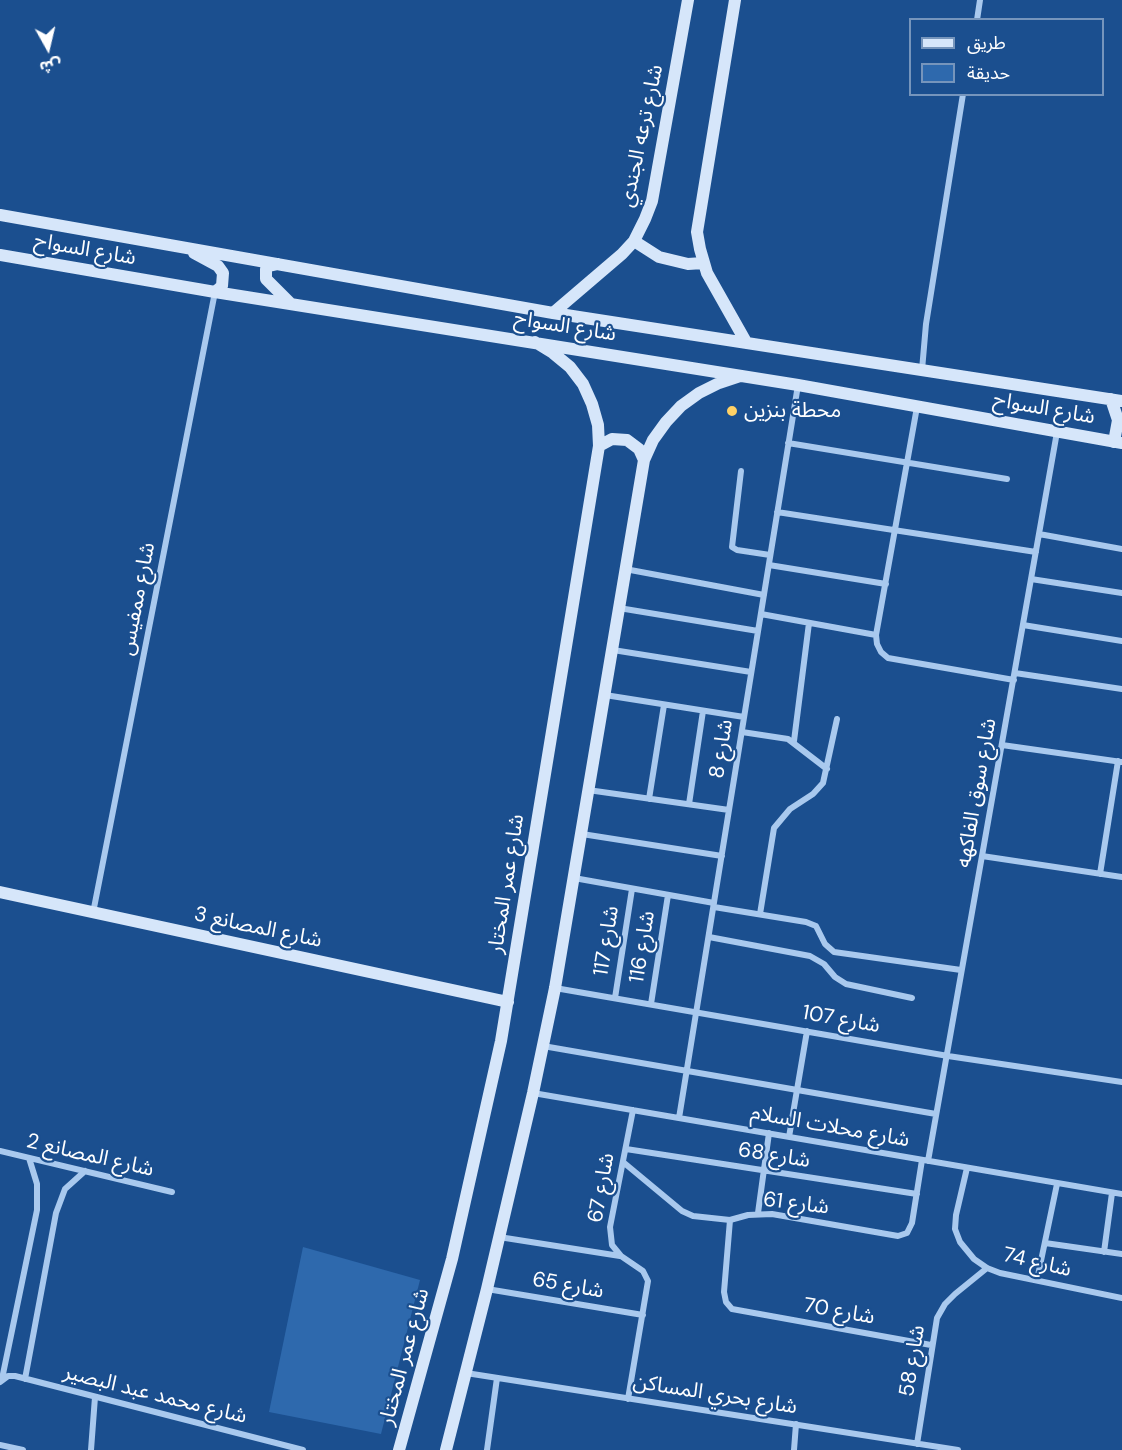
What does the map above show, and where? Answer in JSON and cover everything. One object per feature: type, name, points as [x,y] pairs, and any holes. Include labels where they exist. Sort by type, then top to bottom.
[{"type":"main road","name":"شارع ترعه الجندي","points":[[553,313],[634,241],[652,201],[688,0]]},
{"type":"main road","points":[[735,0],[697,232],[703,263],[746,342]]},
{"type":"main road","name":"شارع السواح","points":[[0,215],[553,313],[1117,400]]},
{"type":"main road","points":[[634,241],[666,260],[688,264],[703,263]]},
{"type":"main road","points":[[186,249],[221,269],[224,282],[215,292]]},
{"type":"main road","name":"شارع السواح","points":[[0,255],[215,292],[798,385],[1118,442]]},
{"type":"main road","points":[[279,264],[269,266],[265,276],[268,282],[291,304]]},
{"type":"main road","name":"شارع عمر المختار","points":[[399,1450],[452,1259],[494,1075],[599,446],[598,425],[583,384],[570,367],[553,353],[534,342]]},
{"type":"main road","points":[[446,1450],[487,1289],[555,988],[644,460],[666,422],[681,406],[699,393],[740,376]]},
{"type":"main road","points":[[1117,400],[1118,442]]},
{"type":"main road","points":[[599,446],[612,439],[627,440],[639,449],[644,460]]},
{"type":"main road","name":"شارع المصانع 3","points":[[0,892],[508,1002]]},
{"type":"street","points":[[977,18],[980,0]]},
{"type":"street","points":[[922,370],[926,324],[963,96]]},
{"type":"street","name":"شارع ممفيس","points":[[93,913],[215,292]]},
{"type":"street","name":"شارع 8","points":[[680,1118],[798,385]]},
{"type":"street","points":[[917,406],[876,635],[881,652],[888,658],[1122,689]]},
{"type":"street","name":"شارع سوق الفاكهه","points":[[925,1160],[948,1056],[961,970],[1058,431]]},
{"type":"street","points":[[788,442],[1007,479]]},
{"type":"street","points":[[741,471],[732,547],[737,550],[770,555]]},
{"type":"street","points":[[777,512],[1036,552]]},
{"type":"street","points":[[1039,534],[1122,549]]},
{"type":"street","points":[[769,565],[886,584]]},
{"type":"street","points":[[624,569],[764,595]]},
{"type":"street","points":[[1031,579],[1122,593]]},
{"type":"street","points":[[619,608],[758,631]]},
{"type":"street","points":[[761,615],[876,635]]},
{"type":"street","points":[[794,741],[809,623]]},
{"type":"street","points":[[1023,625],[1122,641]]},
{"type":"street","points":[[613,650],[752,672]]},
{"type":"street","points":[[605,695],[744,717]]},
{"type":"street","points":[[649,798],[664,705]]},
{"type":"street","points":[[689,804],[703,711]]},
{"type":"street","points":[[760,914],[774,828],[790,809],[813,795],[823,783],[837,719]]},
{"type":"street","points":[[741,732],[782,736],[794,741],[827,769]]},
{"type":"street","points":[[1002,745],[1120,762],[1100,874]]},
{"type":"street","points":[[588,790],[729,810]]},
{"type":"street","points":[[582,834],[722,856]]},
{"type":"street","points":[[982,856],[1122,877]]},
{"type":"street","points":[[574,878],[806,922],[816,926],[825,944],[834,952],[961,970]]},
{"type":"street","name":"شارع 117","points":[[615,998],[632,889]]},
{"type":"street","name":"شارع 116","points":[[651,1004],[668,895]]},
{"type":"street","points":[[709,937],[810,956],[824,964],[846,984],[912,998]]},
{"type":"street","name":"شارع 107","points":[[555,988],[948,1056],[1122,1082]]},
{"type":"street","points":[[789,1137],[807,1031]]},
{"type":"street","points":[[543,1046],[936,1114]]},
{"type":"street","name":"شارع محلات السلام","points":[[533,1093],[1122,1194]]},
{"type":"street","name":"شارع 67","points":[[621,1256],[612,1245],[610,1227],[633,1110]]},
{"type":"street","points":[[758,1214],[769,1133]]},
{"type":"street","name":"شارع 68","points":[[626,1149],[917,1194]]},
{"type":"street","name":"شارع المصانع 2","points":[[0,1151],[172,1192]]},
{"type":"street","points":[[1,1381],[37,1210],[37,1184],[29,1158]]},
{"type":"street","name":"شارع 61","points":[[623,1162],[682,1211],[693,1216],[730,1220],[758,1214],[772,1214],[898,1236],[907,1233],[912,1223],[925,1160]]},
{"type":"street","name":"شارع 74","points":[[967,1168],[955,1229],[966,1250],[987,1268],[1122,1298]]},
{"type":"street","points":[[25,1379],[56,1213],[65,1189],[85,1172]]},
{"type":"street","points":[[1037,1280],[1057,1184]]},
{"type":"street","points":[[1104,1252],[1113,1193]]},
{"type":"street","name":"شارع 70","points":[[730,1220],[724,1292],[726,1302],[732,1309],[931,1345]]},
{"type":"street","points":[[499,1237],[621,1256],[644,1271],[648,1281],[628,1399]]},
{"type":"street","points":[[1045,1243],[1122,1254]]},
{"type":"street","name":"شارع 58","points":[[917,1444],[937,1317],[945,1304],[987,1268]]},
{"type":"street","name":"شارع 65","points":[[487,1289],[643,1315]]},
{"type":"street","name":"شارع بحري المساكن","points":[[466,1373],[958,1450]]},
{"type":"street","name":"شارع محمد عبد البصير","points":[[1,1381],[8,1376],[25,1379],[285,1448],[303,1450]]},
{"type":"street","points":[[487,1450],[498,1378]]},
{"type":"street","points":[[91,1450],[95,1397]]},
{"type":"street","points":[[794,1450],[796,1424]]},
{"type":"street","points":[[0,1445],[23,1450]]},
{"type":"green space","points":[[303,1247],[420,1280],[381,1434],[269,1412]]},
{"type":"place","name":"محطة بنزين","points":[[732,411]]}]
